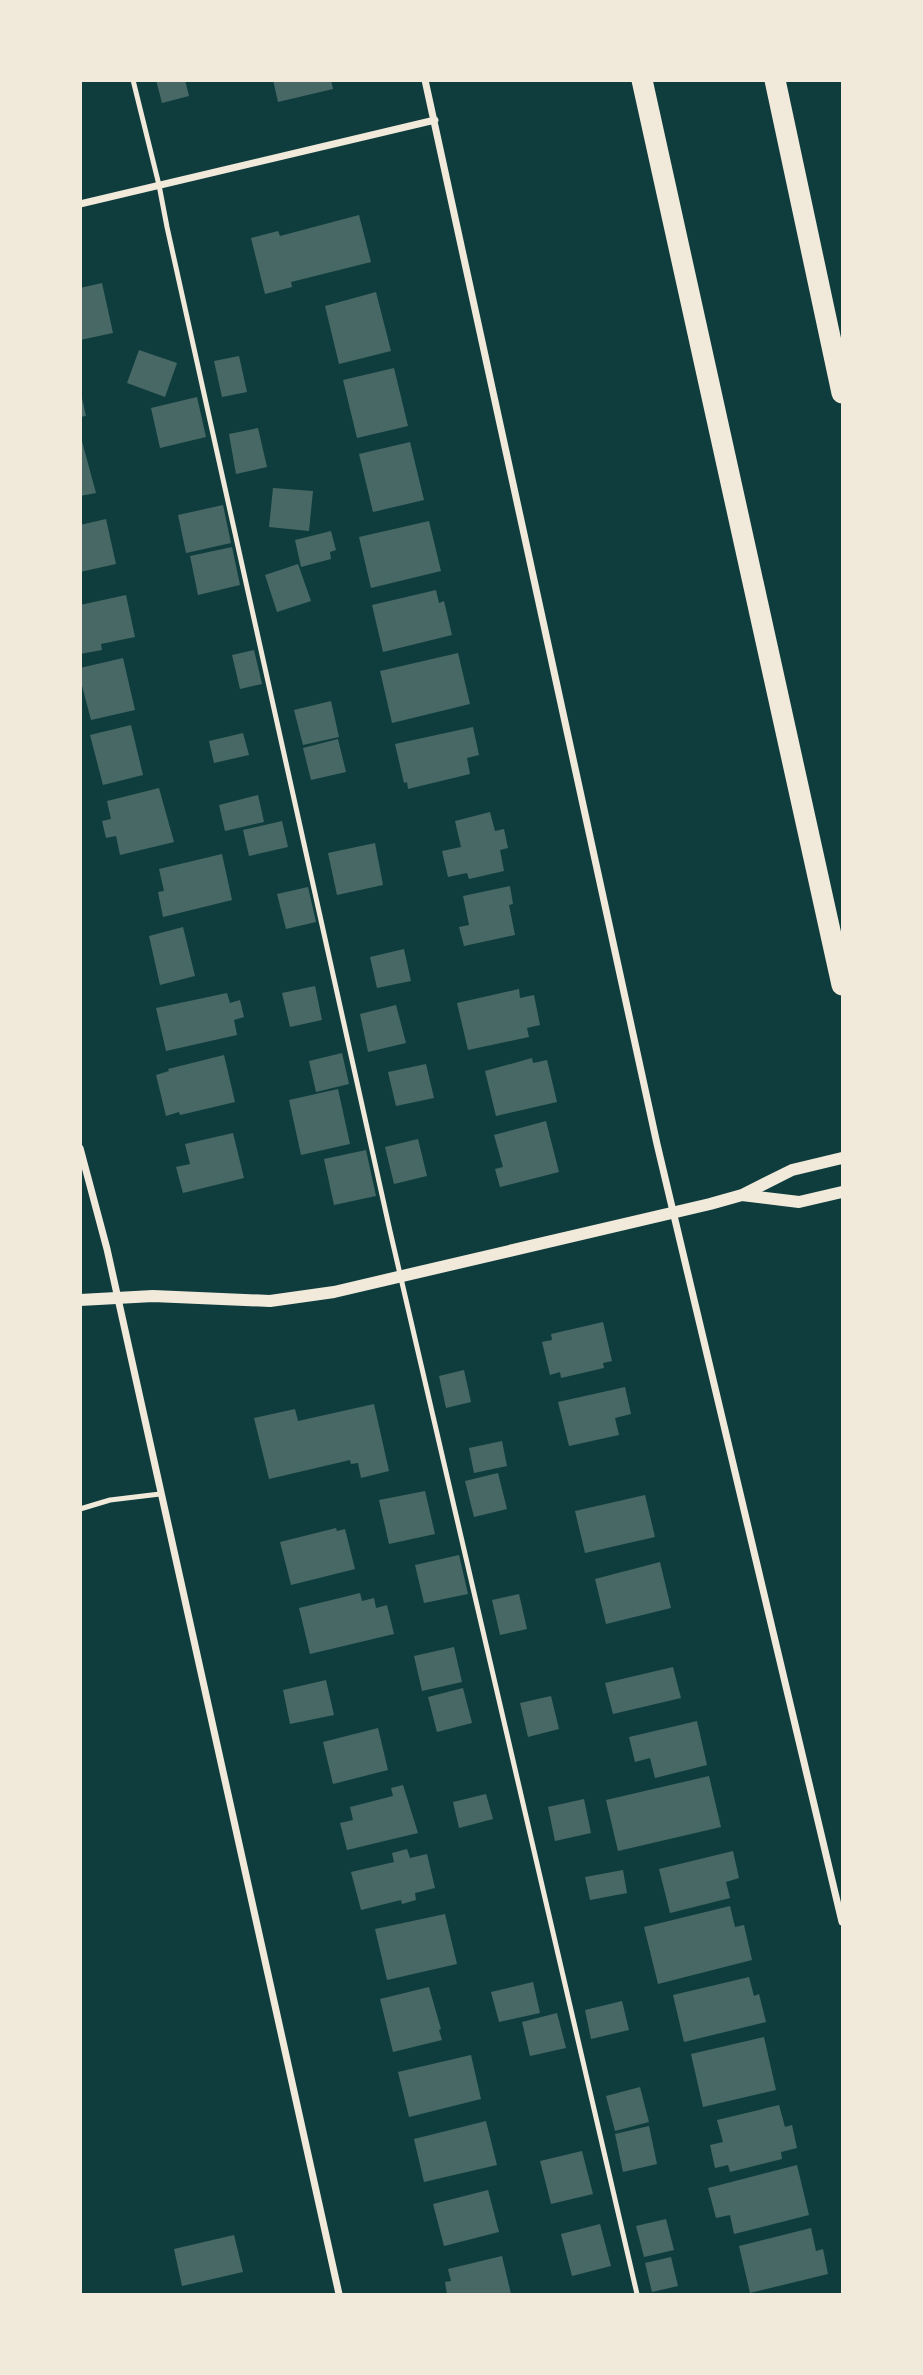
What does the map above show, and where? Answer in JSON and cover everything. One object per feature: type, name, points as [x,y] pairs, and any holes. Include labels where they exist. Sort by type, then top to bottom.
[{"type":"highway","points":[[642,80],[842,985]]},
{"type":"highway","points":[[775,80],[842,393]]},
{"type":"street","points":[[425,80],[673,1212],[842,1922]]},
{"type":"street","points":[[80,204],[435,120]]},
{"type":"street","points":[[80,1148],[107,1250],[339,2294]]},
{"type":"street","points":[[80,1300],[153,1296],[270,1301],[334,1292],[742,1195],[792,1170],[842,1158]]},
{"type":"street","points":[[742,1195],[799,1202],[842,1192]]},
{"type":"lane","points":[[134,80],[401,1278],[637,2294]]},
{"type":"lane","points":[[80,1509],[110,1500],[160,1494]]},
{"type":"building","points":[[156,80],[185,80],[189,96],[162,103]]},
{"type":"building","points":[[273,80],[331,80],[333,89],[278,102]]},
{"type":"building","points":[[359,215],[371,262],[291,282],[292,287],[265,294],[251,238],[278,231],[280,236]]},
{"type":"building","points":[[102,283],[113,333],[80,340],[80,288]]},
{"type":"building","points":[[376,292],[391,351],[339,364],[325,306]]},
{"type":"building","points":[[139,350],[177,363],[165,397],[127,383]]},
{"type":"building","points":[[239,356],[247,392],[222,397],[214,361]]},
{"type":"building","points":[[394,368],[408,426],[357,438],[343,380]]},
{"type":"building","points":[[197,397],[206,437],[160,448],[151,408]]},
{"type":"building","points":[[82,398],[86,416],[80,417],[80,399]]},
{"type":"building","points":[[258,428],[267,467],[236,474],[229,434]]},
{"type":"building","points":[[80,434],[96,493],[80,496]]},
{"type":"building","points":[[410,442],[424,500],[373,512],[359,454]]},
{"type":"building","points":[[273,488],[313,491],[309,531],[269,527]]},
{"type":"building","points":[[223,505],[231,543],[186,553],[178,515]]},
{"type":"building","points":[[106,519],[116,564],[80,572],[80,525]]},
{"type":"building","points":[[429,521],[441,571],[371,588],[359,537]]},
{"type":"building","points":[[331,531],[336,550],[330,552],[331,559],[301,567],[295,540]]},
{"type":"building","points":[[232,547],[240,585],[198,595],[190,556]]},
{"type":"building","points":[[298,564],[311,601],[277,612],[265,575]]},
{"type":"building","points":[[436,590],[439,603],[444,601],[452,635],[383,652],[372,605]]},
{"type":"building","points":[[126,595],[135,637],[101,644],[102,650],[80,654],[80,605]]},
{"type":"building","points":[[254,650],[262,684],[240,689],[232,655]]},
{"type":"building","points":[[458,653],[470,704],[392,723],[380,671]]},
{"type":"building","points":[[123,658],[135,710],[91,720],[80,668]]},
{"type":"building","points":[[331,701],[339,737],[303,745],[294,710]]},
{"type":"building","points":[[131,725],[143,775],[103,785],[90,735]]},
{"type":"building","points":[[473,727],[479,755],[467,758],[470,774],[408,789],[407,782],[404,783],[395,744]]},
{"type":"building","points":[[243,733],[249,755],[214,763],[209,741]]},
{"type":"building","points":[[338,739],[346,772],[311,780],[303,748]]},
{"type":"building","points":[[159,788],[174,842],[120,855],[116,836],[106,838],[102,821],[111,819],[107,801]]},
{"type":"building","points":[[258,795],[264,822],[225,831],[219,805]]},
{"type":"building","points":[[490,812],[495,831],[504,829],[508,848],[500,850],[504,871],[469,879],[467,873],[448,877],[442,851],[461,847],[455,821]]},
{"type":"building","points":[[282,821],[288,847],[249,856],[243,830]]},
{"type":"building","points":[[375,843],[383,885],[337,895],[328,853]]},
{"type":"building","points":[[222,854],[232,900],[163,917],[158,892],[164,891],[159,869]]},
{"type":"building","points":[[510,886],[513,904],[509,905],[515,935],[464,946],[459,927],[469,925],[463,896]]},
{"type":"building","points":[[308,887],[316,922],[286,929],[277,894]]},
{"type":"building","points":[[183,927],[195,976],[160,985],[149,936]]},
{"type":"building","points":[[404,949],[411,981],[377,988],[370,957]]},
{"type":"building","points":[[315,986],[322,1020],[290,1027],[282,993]]},
{"type":"building","points":[[519,989],[520,998],[534,995],[540,1025],[527,1028],[529,1037],[468,1050],[457,1003]]},
{"type":"building","points":[[227,993],[230,1003],[240,1000],[244,1017],[234,1020],[237,1035],[166,1051],[156,1008]]},
{"type":"building","points":[[396,1005],[406,1043],[368,1052],[360,1014]]},
{"type":"building","points":[[342,1053],[349,1084],[316,1092],[309,1061]]},
{"type":"building","points":[[224,1055],[235,1102],[166,1116],[156,1075],[169,1071],[168,1069]]},
{"type":"building","points":[[532,1058],[533,1063],[547,1060],[557,1102],[496,1116],[485,1071]]},
{"type":"building","points":[[426,1064],[434,1098],[396,1106],[388,1072]]},
{"type":"building","points":[[338,1089],[350,1144],[301,1155],[289,1100]]},
{"type":"building","points":[[546,1121],[559,1172],[500,1187],[495,1169],[503,1167],[494,1135]]},
{"type":"building","points":[[233,1133],[244,1178],[183,1193],[176,1167],[190,1164],[185,1144]]},
{"type":"building","points":[[418,1139],[427,1176],[394,1184],[385,1147]]},
{"type":"building","points":[[366,1150],[376,1196],[334,1205],[324,1159]]},
{"type":"building","points":[[603,1322],[612,1361],[603,1363],[604,1368],[561,1378],[560,1372],[550,1375],[542,1342],[552,1340],[551,1334]]},
{"type":"building","points":[[464,1370],[471,1402],[446,1408],[439,1376]]},
{"type":"building","points":[[625,1387],[631,1414],[615,1418],[619,1435],[569,1446],[558,1402]]},
{"type":"building","points":[[374,1404],[389,1471],[361,1478],[358,1463],[351,1464],[350,1460],[269,1479],[254,1418],[295,1409],[298,1421]]},
{"type":"building","points":[[502,1441],[507,1466],[474,1473],[469,1448]]},
{"type":"building","points":[[498,1473],[507,1509],[474,1517],[465,1481]]},
{"type":"building","points":[[425,1491],[435,1534],[389,1544],[379,1500]]},
{"type":"building","points":[[645,1495],[655,1537],[585,1553],[575,1511]]},
{"type":"building","points":[[336,1528],[337,1531],[345,1529],[355,1569],[291,1585],[280,1542]]},
{"type":"building","points":[[459,1555],[468,1594],[424,1603],[415,1565]]},
{"type":"building","points":[[660,1562],[671,1608],[606,1624],[595,1579]]},
{"type":"building","points":[[360,1593],[362,1601],[374,1598],[376,1608],[387,1605],[394,1634],[310,1654],[299,1608]]},
{"type":"building","points":[[519,1594],[527,1629],[500,1635],[492,1600]]},
{"type":"building","points":[[454,1647],[462,1682],[422,1691],[414,1656]]},
{"type":"building","points":[[673,1667],[681,1698],[613,1714],[605,1683]]},
{"type":"building","points":[[326,1680],[334,1715],[290,1724],[283,1690]]},
{"type":"building","points":[[463,1688],[472,1723],[437,1732],[428,1697]]},
{"type":"building","points":[[551,1696],[559,1729],[528,1737],[520,1703]]},
{"type":"building","points":[[697,1721],[707,1765],[655,1778],[650,1758],[635,1762],[629,1737]]},
{"type":"building","points":[[378,1728],[388,1770],[333,1784],[323,1742]]},
{"type":"building","points":[[709,1776],[721,1827],[618,1851],[606,1800]]},
{"type":"building","points":[[403,1785],[418,1833],[347,1850],[340,1823],[353,1820],[350,1807],[393,1796],[391,1788]]},
{"type":"building","points":[[486,1794],[493,1819],[459,1828],[453,1802]]},
{"type":"building","points":[[584,1799],[591,1833],[555,1841],[548,1807]]},
{"type":"building","points":[[407,1849],[410,1858],[427,1854],[435,1888],[415,1893],[416,1900],[402,1904],[401,1900],[361,1910],[351,1872],[394,1862],[392,1853]]},
{"type":"building","points":[[733,1851],[739,1878],[726,1882],[730,1898],[670,1913],[659,1869]]},
{"type":"building","points":[[623,1870],[627,1893],[590,1900],[585,1877]]},
{"type":"building","points":[[730,1906],[735,1927],[744,1925],[752,1960],[658,1984],[644,1927]]},
{"type":"building","points":[[445,1914],[457,1964],[387,1980],[375,1929]]},
{"type":"building","points":[[749,1977],[754,1996],[759,1994],[766,2022],[684,2042],[673,1995]]},
{"type":"building","points":[[533,1982],[540,2013],[499,2022],[491,1992]]},
{"type":"building","points":[[429,1987],[442,2040],[393,2052],[380,1999]]},
{"type":"building","points":[[622,2001],[629,2030],[591,2039],[585,2010]]},
{"type":"building","points":[[557,2013],[566,2048],[530,2056],[522,2022]]},
{"type":"building","points":[[764,2037],[776,2090],[703,2107],[691,2054]]},
{"type":"building","points":[[471,2055],[481,2099],[409,2117],[398,2072]]},
{"type":"building","points":[[640,2087],[649,2122],[615,2131],[606,2096]]},
{"type":"building","points":[[779,2105],[785,2127],[792,2125],[797,2148],[781,2152],[782,2159],[730,2172],[728,2165],[715,2168],[710,2145],[723,2142],[717,2120]]},
{"type":"building","points":[[486,2121],[497,2165],[424,2182],[414,2139]]},
{"type":"building","points":[[649,2126],[657,2164],[623,2172],[615,2134]]},
{"type":"building","points":[[582,2151],[593,2194],[551,2204],[540,2161]]},
{"type":"building","points":[[797,2165],[809,2215],[734,2234],[730,2215],[716,2218],[708,2188]]},
{"type":"building","points":[[488,2190],[499,2232],[444,2246],[433,2204]]},
{"type":"building","points":[[666,2219],[674,2250],[644,2257],[636,2226]]},
{"type":"building","points":[[600,2224],[611,2266],[572,2276],[561,2234]]},
{"type":"building","points":[[811,2228],[816,2251],[823,2249],[828,2274],[750,2293],[739,2246]]},
{"type":"building","points":[[234,2235],[243,2272],[182,2286],[174,2249]]},
{"type":"building","points":[[502,2256],[511,2294],[447,2294],[445,2282],[451,2281],[448,2269]]},
{"type":"building","points":[[671,2257],[678,2286],[652,2292],[645,2263]]}]
